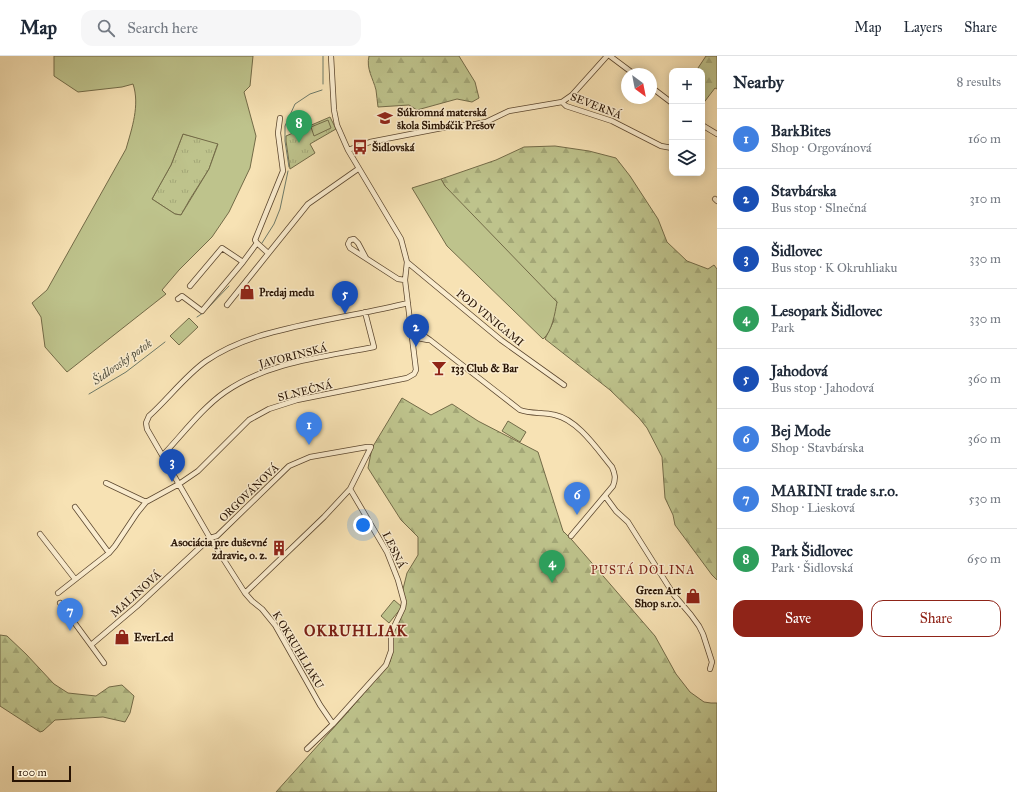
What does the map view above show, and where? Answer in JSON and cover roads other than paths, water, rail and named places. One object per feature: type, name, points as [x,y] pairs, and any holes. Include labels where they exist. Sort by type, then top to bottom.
[{"type":"street","points":[[331,56],[336,125],[358,169],[400,239],[407,262]]},
{"type":"street","points":[[562,102],[572,95],[608,56],[625,68]]},
{"type":"street","points":[[657,92],[669,101]]},
{"type":"street","name":"SEVERNÁ","points":[[348,150],[365,143],[447,127],[486,122],[509,112],[562,102],[566,106],[612,121],[661,146],[669,147]]},
{"type":"street","points":[[268,253],[255,240],[283,171],[278,133],[280,118]]},
{"type":"street","points":[[705,129],[717,134]]},
{"type":"street","points":[[227,305],[308,204],[358,169]]},
{"type":"street","points":[[178,299],[182,296],[202,311],[257,243]]},
{"type":"street","points":[[190,286],[222,248],[243,262]]},
{"type":"street","points":[[366,258],[398,279],[405,280]]},
{"type":"street","name":"SLNEČNÁ","points":[[146,502],[179,484],[198,471],[249,420],[269,409],[297,400],[411,376],[414,374],[416,370],[405,280],[407,262]]},
{"type":"street","name":"POD VINICAMI","points":[[407,262],[501,340],[564,385]]},
{"type":"street","name":"K OKRUHLIAKU","points":[[333,724],[320,705],[275,625],[262,609],[245,593],[210,538],[146,423],[149,416],[204,362],[219,352],[260,335],[408,303]]},
{"type":"street","name":"JAVORINSKÁ","points":[[163,455],[210,405],[243,381],[265,371],[284,366],[374,347],[365,312]]},
{"type":"street","points":[[411,327],[520,410],[555,415],[574,424],[612,466],[616,479],[613,486],[571,536]]},
{"type":"street","points":[[412,337],[430,340]]},
{"type":"street","name":"ORGOVÁNOVÁ","points":[[210,538],[217,536],[289,466],[310,457],[371,447],[350,489]]},
{"type":"street","points":[[58,593],[109,553],[146,502],[106,483]]},
{"type":"street","points":[[245,593],[324,517],[350,489]]},
{"type":"street","name":"LESNÁ","points":[[333,724],[386,665],[391,651],[392,631],[403,608],[404,602],[398,580],[387,552],[350,489]]},
{"type":"street","points":[[605,496],[616,512],[628,522],[674,595],[691,614],[699,626],[711,658],[712,665],[710,669]]},
{"type":"street","points":[[75,507],[109,553]]},
{"type":"street","points":[[40,534],[75,579]]},
{"type":"street","name":"MALINOVÁ","points":[[91,645],[137,606],[210,538]]},
{"type":"street","points":[[60,603],[104,663]]},
{"type":"street","points":[[308,749],[333,724]]},
{"type":"waterway","name":"Šidlovský potok","points":[[323,56],[323,84]]},
{"type":"waterway","name":"Šidlovský potok","points":[[289,167],[285,141],[285,126],[295,104],[310,94],[322,90]]},
{"type":"waterway","name":"Šidlovský potok","points":[[262,243],[274,224],[280,209],[288,171]]},
{"type":"waterway","name":"Šidlovský potok","points":[[205,311],[229,286]]},
{"type":"waterway","name":"Šidlovský potok","points":[[197,317],[203,313]]},
{"type":"waterway","name":"Šidlovský potok","points":[[89,394],[126,372],[165,342]]},
{"type":"place","name":"Súkromná materská škola Simbáčik Prešov","points":[[385,118]]},
{"type":"place","name":"Park Šidlovec","points":[[299,143]]},
{"type":"place","name":"Šidlovská","points":[[360,147]]},
{"type":"place","name":"Predaj medu","points":[[247,292]]},
{"type":"place","name":"Jahodová","points":[[345,314]]},
{"type":"place","name":"Stavbárska","points":[[416,347]]},
{"type":"place","name":"133 Club & Bar","points":[[439,368]]},
{"type":"place","name":"BarkBites","points":[[309,445]]},
{"type":"place","name":"Šidlovec","points":[[172,482]]},
{"type":"place","name":"Bej Mode","points":[[577,515]]},
{"type":"place","name":"Asociácia pre duševné zdravie, o. z.","points":[[279,548]]},
{"type":"place","name":"Lesopark Šidlovec","points":[[552,583]]},
{"type":"place","name":"Green Art Shop s.r.o.","points":[[693,596]]},
{"type":"place","name":"MARINI trade s.r.o.","points":[[70,631]]},
{"type":"place","name":"EverLed","points":[[122,637]]},
{"type":"district","name":"PUSTÁ DOLINA","points":[[643,570]]},
{"type":"district","name":"OKRUHLIAK","points":[[356,631]]}]
